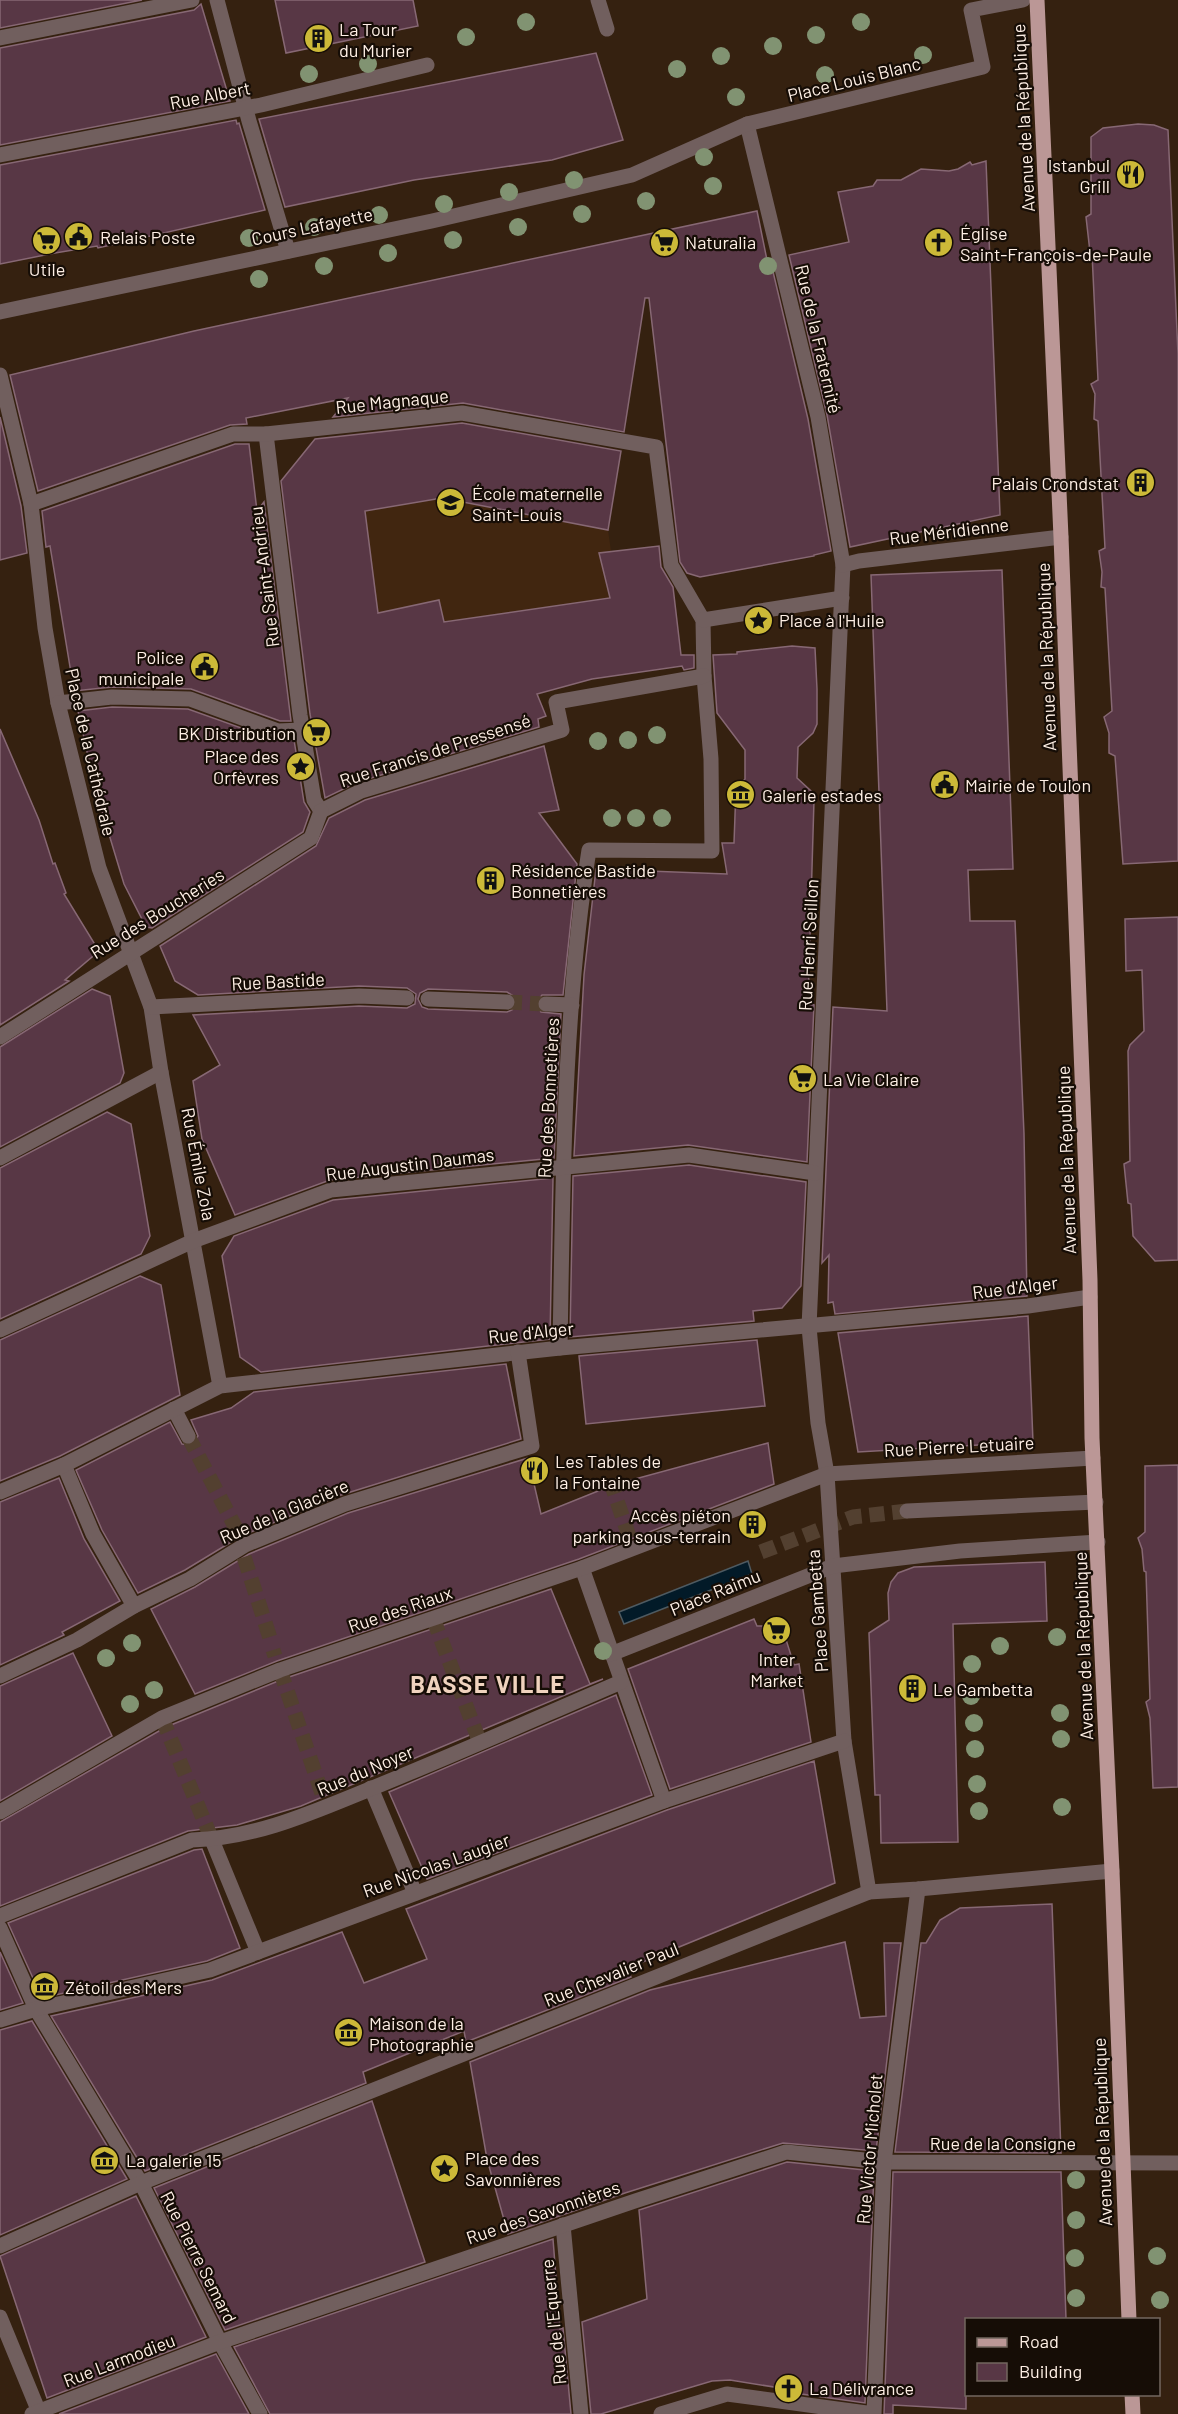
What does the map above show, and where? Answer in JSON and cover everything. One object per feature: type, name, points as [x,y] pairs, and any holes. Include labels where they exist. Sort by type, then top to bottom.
[{"type":"main road","name":"Avenue de la République","points":[[1037,0],[1061,537],[1090,1297],[1093,1458],[1129,2318]]},
{"type":"main road","points":[[1132,2396],[1132,2414]]},
{"type":"street","points":[[0,38],[192,0]]},
{"type":"street","points":[[217,0],[245,108],[288,251]]},
{"type":"street","points":[[598,0],[608,29]]},
{"type":"street","name":"Place Louis Blanc","points":[[632,175],[747,124],[983,68],[971,10],[1023,0]]},
{"type":"street","name":"Rue Albert","points":[[0,155],[245,108],[427,65]]},
{"type":"street","name":"Rue de la Fraternité","points":[[747,124],[818,417],[843,565]]},
{"type":"street","name":"Cours Lafayette","points":[[0,312],[632,175]]},
{"type":"street","name":"Place de la Cathédrale","points":[[0,375],[31,504],[45,628],[58,703],[99,868],[130,953]]},
{"type":"street","name":"Rue Magnaque","points":[[31,504],[233,434],[266,434],[462,413],[656,447],[671,565],[703,620]]},
{"type":"street","name":"Rue Saint-Andrieu","points":[[266,434],[302,730]]},
{"type":"street","name":"Rue Méridienne","points":[[843,565],[859,561],[1061,537]]},
{"type":"street","name":"Rue Henri Seillon","points":[[810,1327],[843,565]]},
{"type":"street","points":[[704,676],[703,620],[842,598]]},
{"type":"street","name":"Rue Francis de Pressensé","points":[[321,811],[361,791],[562,730],[556,702],[704,676]]},
{"type":"street","name":"Rue des Bonnetières","points":[[560,1348],[563,1166],[572,1005],[578,921],[589,850],[712,851],[711,759],[704,676]]},
{"type":"street","points":[[58,703],[112,698],[190,699],[278,731],[302,730],[314,800],[321,811]]},
{"type":"street","name":"Rue des Boucheries","points":[[0,1037],[311,838],[321,811]]},
{"type":"street","name":"Rue Émile Zola","points":[[130,953],[151,1007],[161,1072],[220,1386]]},
{"type":"street","name":"Rue Bastide","points":[[151,1007],[359,996],[407,998]]},
{"type":"street","points":[[428,999],[507,1002]]},
{"type":"street","points":[[546,1004],[572,1005]]},
{"type":"street","points":[[0,1158],[161,1072]]},
{"type":"street","name":"Rue Augustin Daumas","points":[[0,1330],[193,1241],[331,1190],[689,1155],[815,1173]]},
{"type":"street","name":"Rue d'Alger","points":[[0,1492],[64,1465],[220,1386],[518,1352],[810,1327],[1028,1306],[1090,1297]]},
{"type":"street","name":"Place Gambetta","points":[[810,1327],[818,1423],[826,1474],[844,1741],[869,1892]]},
{"type":"street","name":"Rue de la Glacière","points":[[0,1676],[77,1640],[134,1606],[190,1579],[243,1547],[345,1504],[532,1446],[518,1352]]},
{"type":"street","points":[[174,1409],[188,1436]]},
{"type":"street","name":"Rue Pierre Letuaire","points":[[826,1474],[1093,1458]]},
{"type":"street","points":[[64,1465],[93,1534],[134,1606]]},
{"type":"street","name":"Rue des Riaux","points":[[0,1812],[162,1718],[278,1663],[582,1568],[826,1474]]},
{"type":"street","points":[[907,1511],[1096,1502]]},
{"type":"street","points":[[833,1566],[960,1551],[1098,1542]]},
{"type":"street","name":"Place Raimu","points":[[611,1654],[833,1566]]},
{"type":"street","points":[[582,1568],[664,1801]]},
{"type":"street","name":"Rue du Noyer","points":[[0,1916],[192,1840],[212,1840],[258,1832],[327,1808],[621,1682]]},
{"type":"street","name":"Rue Nicolas Laugier","points":[[0,2020],[36,2008],[210,1970],[664,1801],[844,1741]]},
{"type":"street","points":[[371,1788],[415,1893]]},
{"type":"street","points":[[212,1840],[258,1952]]},
{"type":"street","name":"Rue Chevalier Paul","points":[[0,2246],[141,2183],[869,1892],[1112,1871]]},
{"type":"street","name":"Rue Victor Micholet","points":[[874,2414],[884,2162],[918,1889]]},
{"type":"street","name":"Rue Pierre Semard","points":[[0,1928],[36,2008],[141,2183],[220,2342],[260,2414]]},
{"type":"street","name":"Rue des Savonnières","points":[[220,2342],[786,2152],[884,2162]]},
{"type":"street","name":"Rue de la Consigne","points":[[884,2162],[1178,2163]]},
{"type":"street","name":"Rue de l'Equerre","points":[[563,2225],[581,2414]]},
{"type":"street","points":[[0,2317],[35,2413]]},
{"type":"street","name":"Rue Larmodieu","points":[[35,2413],[220,2342]]},
{"type":"street","points":[[661,2414],[727,2394],[874,2414]]},
{"type":"shaded area","name":"École maternelle Saint-Louis","points":[[447,426],[620,456],[608,530],[611,551],[599,553],[609,598],[444,622],[439,600],[378,613],[377,600],[310,445]]},
{"type":"water","points":[[748,1561],[752,1574],[624,1624],[619,1612]]},
{"type":"building","points":[[0,0],[142,0],[0,28]]},
{"type":"building","name":"La Tour du Murier","points":[[275,0],[413,0],[418,26],[286,53]]},
{"type":"building","points":[[201,4],[230,101],[0,145],[0,48],[194,10]]},
{"type":"building","points":[[596,53],[623,140],[552,160],[414,180],[285,207],[259,119]]},
{"type":"building","points":[[236,120],[237,124],[239,123],[265,210],[98,248],[97,246],[0,264],[0,165]]},
{"type":"building","name":"Palais Crondstat","points":[[1138,124],[1154,125],[1168,130],[1178,354],[1178,861],[1123,864],[1115,756],[1109,753],[1109,733],[1104,717],[1112,711],[1105,588],[1101,587],[1102,572],[1099,551],[1105,548],[1098,421],[1094,419],[1095,394],[1091,384],[1098,380],[1092,253],[1090,252],[1086,217],[1091,214],[1091,137],[1103,128]]},
{"type":"building","points":[[986,161],[1000,515],[850,547],[827,415],[789,255],[849,242],[838,192],[873,186],[877,180],[901,180],[921,169],[949,171],[970,162],[972,165]]},
{"type":"building","points":[[757,211],[767,260],[770,259],[808,419],[831,551],[700,577],[687,573],[680,562],[649,298],[645,298],[624,432],[463,403],[333,417],[348,398],[246,418],[247,424],[230,425],[38,491],[10,375],[194,331]]},
{"type":"building","points":[[0,417],[21,506],[27,553],[0,560]]},
{"type":"building","points":[[462,423],[621,451],[608,530],[442,498],[365,511],[378,613],[439,600],[444,622],[610,598],[599,553],[659,546],[661,567],[673,587],[681,655],[694,655],[694,668],[684,670],[682,666],[592,679],[537,694],[546,716],[538,719],[539,727],[358,782],[325,798],[310,714],[281,481],[315,439]]},
{"type":"building","points":[[235,444],[249,444],[257,511],[264,502],[291,721],[280,721],[191,689],[112,687],[74,691],[50,546],[46,547],[42,511]]},
{"type":"building","points":[[1002,570],[1013,869],[968,870],[970,921],[1015,921],[1024,1134],[1027,1296],[835,1314],[833,1302],[828,1303],[829,1255],[822,1263],[833,1007],[887,1011],[871,575]]},
{"type":"building","points":[[792,646],[815,648],[817,689],[817,724],[813,733],[798,747],[797,778],[811,791],[814,800],[808,1004],[814,1005],[807,1162],[688,1145],[574,1156],[584,975],[596,869],[727,874],[722,843],[734,843],[736,788],[745,779],[745,750],[717,713],[713,655]]},
{"type":"building","points":[[112,707],[188,709],[275,740],[294,740],[304,802],[310,812],[303,832],[152,928],[146,927],[124,884],[95,788],[78,711]]},
{"type":"building","points":[[0,729],[39,820],[53,864],[55,863],[66,893],[64,894],[99,951],[65,980],[69,981],[0,1025]]},
{"type":"building","points":[[544,746],[559,810],[539,813],[577,864],[563,995],[542,995],[536,1003],[541,1012],[561,1014],[554,1158],[330,1180],[235,1215],[202,1139],[193,1081],[220,1065],[193,1015],[359,1006],[407,1008],[415,1004],[416,994],[407,988],[359,986],[198,995],[175,981],[160,946],[316,846],[329,818],[365,800]],"holes":[[[428,989],[507,992],[515,997],[517,1003],[512,1010],[507,1012],[428,1009],[422,1007],[418,999],[420,993]]]},
{"type":"building","points":[[1178,917],[1178,1260],[1155,1261],[1133,1236],[1131,1204],[1128,1203],[1124,1164],[1130,1161],[1128,1051],[1130,1045],[1144,1031],[1142,970],[1126,971],[1125,919]]},
{"type":"building","points":[[92,989],[110,996],[124,1073],[120,1083],[0,1147],[0,1047]]},
{"type":"building","points":[[107,1112],[131,1124],[150,1236],[141,1254],[0,1319],[0,1168]]},
{"type":"building","points":[[689,1165],[806,1182],[801,1286],[782,1308],[753,1311],[754,1321],[570,1337],[573,1176]]},
{"type":"building","points":[[553,1178],[550,1339],[261,1372],[240,1357],[222,1256],[234,1236],[333,1200]]},
{"type":"building","points":[[140,1276],[161,1285],[180,1395],[60,1456],[0,1481],[0,1340]]},
{"type":"building","points":[[1028,1316],[1033,1442],[858,1452],[838,1333]]},
{"type":"building","points":[[757,1340],[765,1406],[586,1424],[579,1356]]},
{"type":"building","points":[[506,1364],[521,1439],[341,1495],[241,1536],[185,1570],[138,1593],[102,1530],[76,1470],[170,1422],[182,1444],[192,1445],[198,1436],[191,1420],[231,1408],[254,1392]]},
{"type":"building","points":[[768,1443],[774,1484],[579,1559],[277,1661],[195,1694],[151,1609],[195,1587],[249,1554],[348,1513],[528,1458],[541,1514],[613,1485]]},
{"type":"building","points":[[1178,1465],[1178,1787],[1153,1788],[1150,1718],[1146,1702],[1150,1699],[1146,1572],[1138,1538],[1145,1532],[1145,1466]]},
{"type":"building","points":[[59,1478],[84,1539],[120,1601],[62,1632],[64,1635],[0,1665],[0,1502]]},
{"type":"building","name":"Le Gambetta","points":[[1045,1562],[1047,1621],[953,1624],[958,1842],[881,1843],[880,1795],[875,1795],[869,1633],[889,1620],[888,1593],[891,1582],[898,1573],[914,1567]]},
{"type":"building","points":[[551,1589],[590,1684],[603,1679],[301,1806],[237,1825],[188,1831],[0,1906],[0,1822],[166,1727],[283,1679]]},
{"type":"building","points":[[754,1619],[757,1626],[774,1626],[783,1630],[794,1665],[799,1664],[811,1742],[670,1789],[628,1669]]},
{"type":"building","points":[[73,1653],[112,1736],[0,1801],[0,1686]]},
{"type":"building","points":[[616,1695],[652,1795],[427,1879],[389,1792]]},
{"type":"building","points":[[814,1761],[835,1883],[628,1968],[631,1977],[466,2042],[464,2031],[363,2072],[366,2083],[145,2171],[51,2016],[212,1980],[342,1932],[364,1983],[427,1959],[406,1909],[667,1810]]},
{"type":"building","points":[[202,1849],[240,1948],[207,1961],[42,1998],[8,1923],[194,1850]]},
{"type":"building","points":[[1052,1904],[1061,2153],[895,2152],[921,1943],[926,1943],[940,1920],[960,1908]]},
{"type":"building","points":[[845,1942],[860,2018],[886,2016],[884,1943],[901,1943],[876,2151],[783,2143],[625,2193],[508,2234],[487,2159],[470,2062],[650,1990]]},
{"type":"building","points":[[0,1952],[23,2003],[0,2010]]},
{"type":"building","points":[[32,2021],[127,2179],[0,2235],[0,2030]]},
{"type":"building","points":[[372,2101],[425,2262],[225,2330],[154,2188]]},
{"type":"building","points":[[787,2162],[874,2171],[865,2403],[780,2391],[780,2388],[730,2380],[712,2381],[601,2414],[591,2414],[582,2322],[647,2299],[639,2210]]},
{"type":"building","points":[[893,2172],[1061,2172],[1066,2318],[965,2318],[966,2409],[893,2405],[893,2414],[884,2414]]},
{"type":"building","points":[[136,2196],[206,2337],[47,2398],[0,2256]]},
{"type":"building","points":[[553,2239],[560,2329],[563,2328],[571,2414],[270,2414],[234,2347]]},
{"type":"building","points":[[216,2354],[249,2414],[59,2414]]},
{"type":"tunnel","points":[[507,1002],[546,1004]]},
{"type":"tunnel","points":[[188,1436],[241,1538]]},
{"type":"tunnel","points":[[610,1480],[633,1548]]},
{"type":"tunnel","points":[[761,1552],[853,1517],[907,1511]]},
{"type":"tunnel","points":[[244,1557],[270,1638]]},
{"type":"tunnel","points":[[433,1618],[480,1743]]},
{"type":"tunnel","points":[[273,1650],[275,1656]]},
{"type":"tunnel","points":[[280,1670],[327,1808]]},
{"type":"tunnel","points":[[162,1718],[212,1840]]},
{"type":"place","name":"La Tour du Murier","points":[[318,39]]},
{"type":"place","name":"Istanbul Grill","points":[[1131,175]]},
{"type":"place","name":"Relais Poste","points":[[79,237]]},
{"type":"place","name":"Utile","points":[[47,240]]},
{"type":"place","name":"Naturalia","points":[[664,242]]},
{"type":"place","name":"Église Saint-François-de-Paule","points":[[939,243]]},
{"type":"place","name":"Palais Crondstat","points":[[1140,483]]},
{"type":"place","name":"École maternelle Saint-Louis","points":[[451,503]]},
{"type":"place","name":"Place à l'Huile","points":[[758,620]]},
{"type":"place","name":"Police municipale","points":[[205,667]]},
{"type":"place","name":"BK Distribution","points":[[317,733]]},
{"type":"place","name":"Place des Orfèvres","points":[[300,766]]},
{"type":"place","name":"Mairie de Toulon","points":[[944,785]]},
{"type":"place","name":"Galerie estades","points":[[741,795]]},
{"type":"place","name":"Résidence Bastide Bonnetières","points":[[490,880]]},
{"type":"place","name":"La Vie Claire","points":[[802,1079]]},
{"type":"place","name":"Les Tables de la Fontaine","points":[[534,1471]]},
{"type":"place","name":"Accès piéton parking sous-terrain","points":[[752,1525]]},
{"type":"place","name":"Inter Market","points":[[777,1630]]},
{"type":"place","name":"Le Gambetta","points":[[912,1689]]},
{"type":"place","name":"Zétoil des Mers","points":[[44,1987]]},
{"type":"place","name":"Maison de la Photographie","points":[[348,2033]]},
{"type":"place","name":"La galerie 15","points":[[105,2160]]},
{"type":"place","name":"Place des Savonnières","points":[[444,2168]]},
{"type":"place","name":"La Délivrance","points":[[788,2388]]},
{"type":"district","name":"BASSE VILLE","points":[[488,1683]]}]
